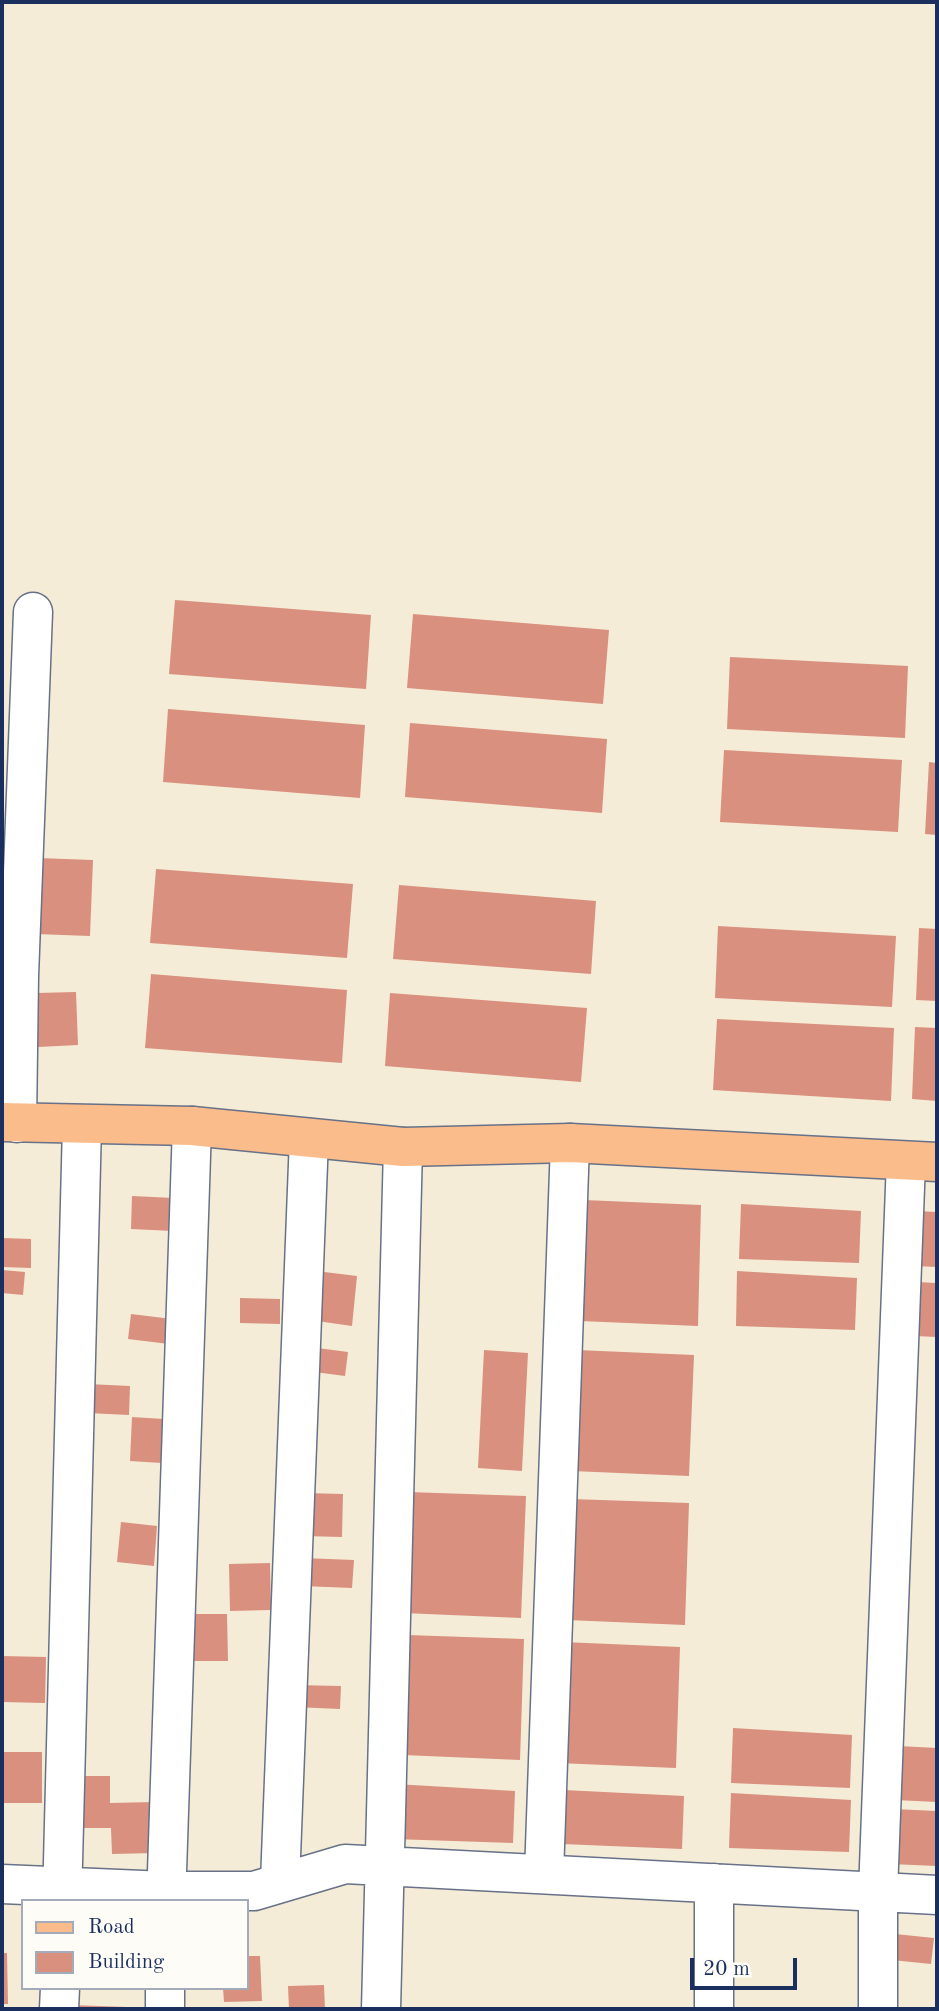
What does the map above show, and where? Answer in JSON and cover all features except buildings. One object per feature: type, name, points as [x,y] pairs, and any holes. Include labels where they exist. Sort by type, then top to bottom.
[{"type":"main road","points":[[9,1122],[192,1126],[403,1147],[570,1143],[922,1161]]},
{"type":"street","points":[[9,1122],[11,976],[33,612]]},
{"type":"street","points":[[62,1893],[82,1125]]},
{"type":"street","points":[[166,1896],[192,1126]]},
{"type":"street","points":[[280,1882],[309,1138]]},
{"type":"street","points":[[544,1874],[570,1143]]},
{"type":"street","points":[[381,2009],[403,1147]]},
{"type":"street","points":[[878,2009],[878,1892],[922,1161]]},
{"type":"street","points":[[2,1884],[62,1893],[166,1896],[254,1891],[345,1864],[937,1895]]},
{"type":"street","points":[[713,2009],[714,1884]]},
{"type":"street","points":[[59,2009],[60,1990]]},
{"type":"street","points":[[165,1990],[165,2009]]}]
